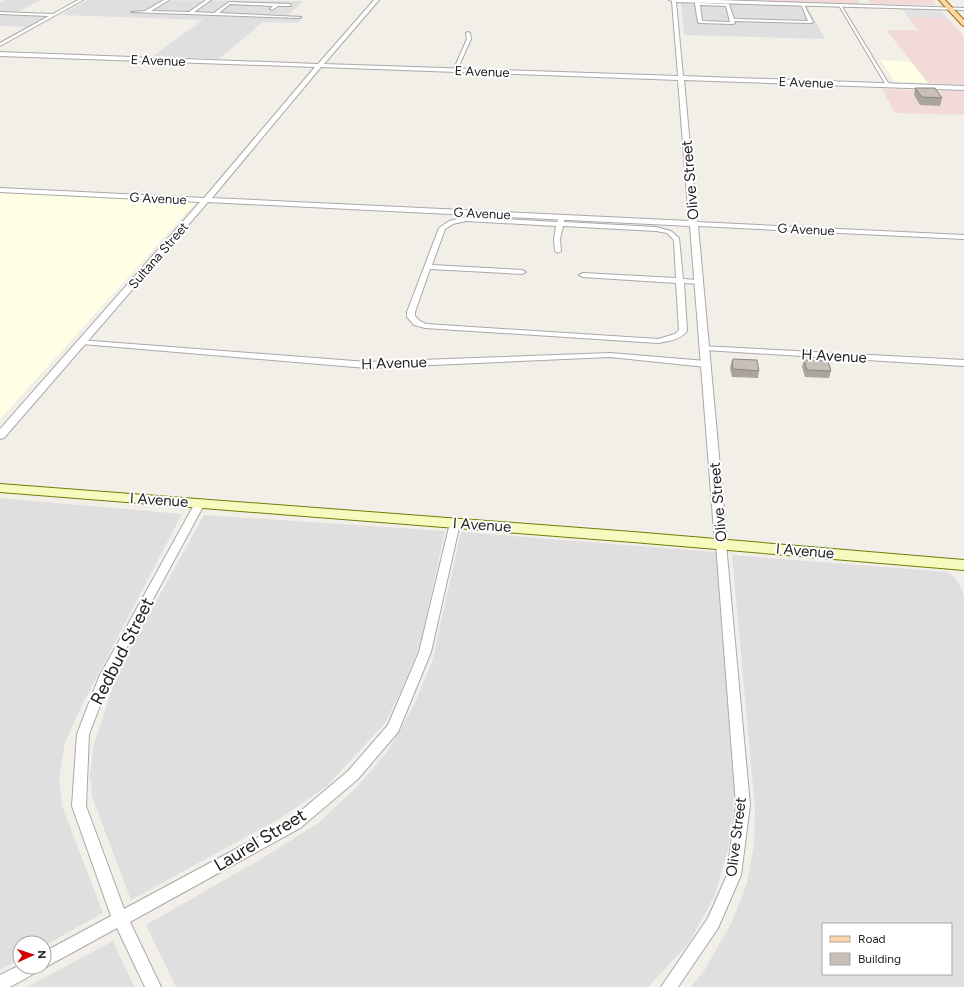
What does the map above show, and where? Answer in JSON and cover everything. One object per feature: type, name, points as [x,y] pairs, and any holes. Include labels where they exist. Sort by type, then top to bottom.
[{"type":"main road","points":[[942,0],[964,24]]},
{"type":"main road","name":"I Avenue","points":[[0,488],[721,544],[964,566]]},
{"type":"street","points":[[0,45],[81,0]]},
{"type":"street","points":[[146,12],[167,0]]},
{"type":"street","points":[[189,14],[209,0]]},
{"type":"street","points":[[215,14],[233,0]]},
{"type":"street","name":"Sultana Street","points":[[0,436],[206,200],[377,0]]},
{"type":"street","points":[[670,0],[697,3],[802,4],[964,9]]},
{"type":"street","name":"Olive Street","points":[[669,987],[713,923],[734,876],[743,805],[674,0]]},
{"type":"street","points":[[865,0],[869,6]]},
{"type":"street","points":[[229,3],[290,5]]},
{"type":"street","points":[[697,3],[700,22],[733,23],[728,5],[713,3]]},
{"type":"street","points":[[732,20],[811,22],[802,4]]},
{"type":"street","points":[[265,16],[277,5]]},
{"type":"street","points":[[839,5],[888,85]]},
{"type":"street","points":[[133,12],[299,17]]},
{"type":"street","points":[[0,13],[54,15]]},
{"type":"street","points":[[455,70],[469,39],[468,33]]},
{"type":"street","name":"E Avenue","points":[[0,54],[964,88]]},
{"type":"street","name":"G Avenue","points":[[0,190],[560,220],[694,223],[964,237]]},
{"type":"street","points":[[466,219],[560,220],[656,229],[669,232],[677,239],[683,331],[678,336],[658,341],[425,326],[416,323],[411,317],[411,312],[429,267],[442,228],[451,222],[466,219]]},
{"type":"street","points":[[558,251],[557,239],[560,220]]},
{"type":"street","points":[[429,267],[522,272]]},
{"type":"street","points":[[583,275],[699,282]]},
{"type":"street","name":"H Avenue","points":[[82,342],[367,365],[610,355],[706,364]]},
{"type":"street","name":"H Avenue","points":[[705,348],[964,363]]},
{"type":"street","name":"Redbud Street","points":[[153,987],[120,918],[78,806],[83,734],[105,677],[200,504]]},
{"type":"street","name":"Laurel Street","points":[[52,956],[295,824],[353,775],[393,728],[425,652],[455,523]]},
{"type":"street","points":[[0,984],[16,975]]},
{"type":"shaded area","points":[[4,0],[41,0],[17,12],[0,11],[0,2]]},
{"type":"shaded area","points":[[88,0],[304,1],[288,15],[304,16],[298,23],[263,22],[219,59],[153,56],[203,20],[61,15]]},
{"type":"shaded area","points":[[740,0],[858,0],[860,3],[855,4]]},
{"type":"shaded area","points":[[868,0],[932,0],[936,5],[875,4],[870,3]]},
{"type":"shaded area","points":[[681,3],[807,6],[825,39],[684,35]]},
{"type":"shaded area","points":[[901,8],[940,10],[964,36],[964,85],[928,83],[886,30],[918,30]]},
{"type":"shaded area","points":[[901,8],[936,9],[940,10],[947,18],[908,17]]},
{"type":"shaded area","points":[[0,14],[46,16],[26,27],[0,26]]},
{"type":"shaded area","points":[[880,60],[911,62],[928,83],[895,82]]},
{"type":"shaded area","points":[[882,89],[964,91],[964,115],[895,113]]},
{"type":"shaded area","points":[[0,193],[196,202],[0,419]]},
{"type":"shaded area","points":[[0,498],[182,514],[81,707],[65,743],[59,778],[62,806],[103,913],[52,942],[52,935],[12,935],[12,963],[0,970]]},
{"type":"shaded area","points":[[204,515],[445,531],[420,644],[401,691],[385,723],[327,786],[279,819],[131,900],[92,797],[90,775],[94,744],[114,683],[131,647]]},
{"type":"shaded area","points":[[461,532],[716,552],[735,791],[729,846],[715,895],[689,943],[648,987],[176,987],[146,925],[266,856],[318,823],[358,786],[387,752],[414,705],[432,662]]},
{"type":"shaded area","points":[[732,555],[947,572],[954,577],[964,596],[964,987],[691,987],[704,971],[732,922],[747,883],[754,845],[755,809]]},
{"type":"shaded area","points":[[113,941],[134,987],[27,987],[52,975]]},
{"type":"building","points":[[915,88],[935,88],[942,98],[922,97]]},
{"type":"building","points":[[733,359],[757,360],[759,371],[733,369]]},
{"type":"building","points":[[804,360],[828,361],[831,371],[807,370]]}]
